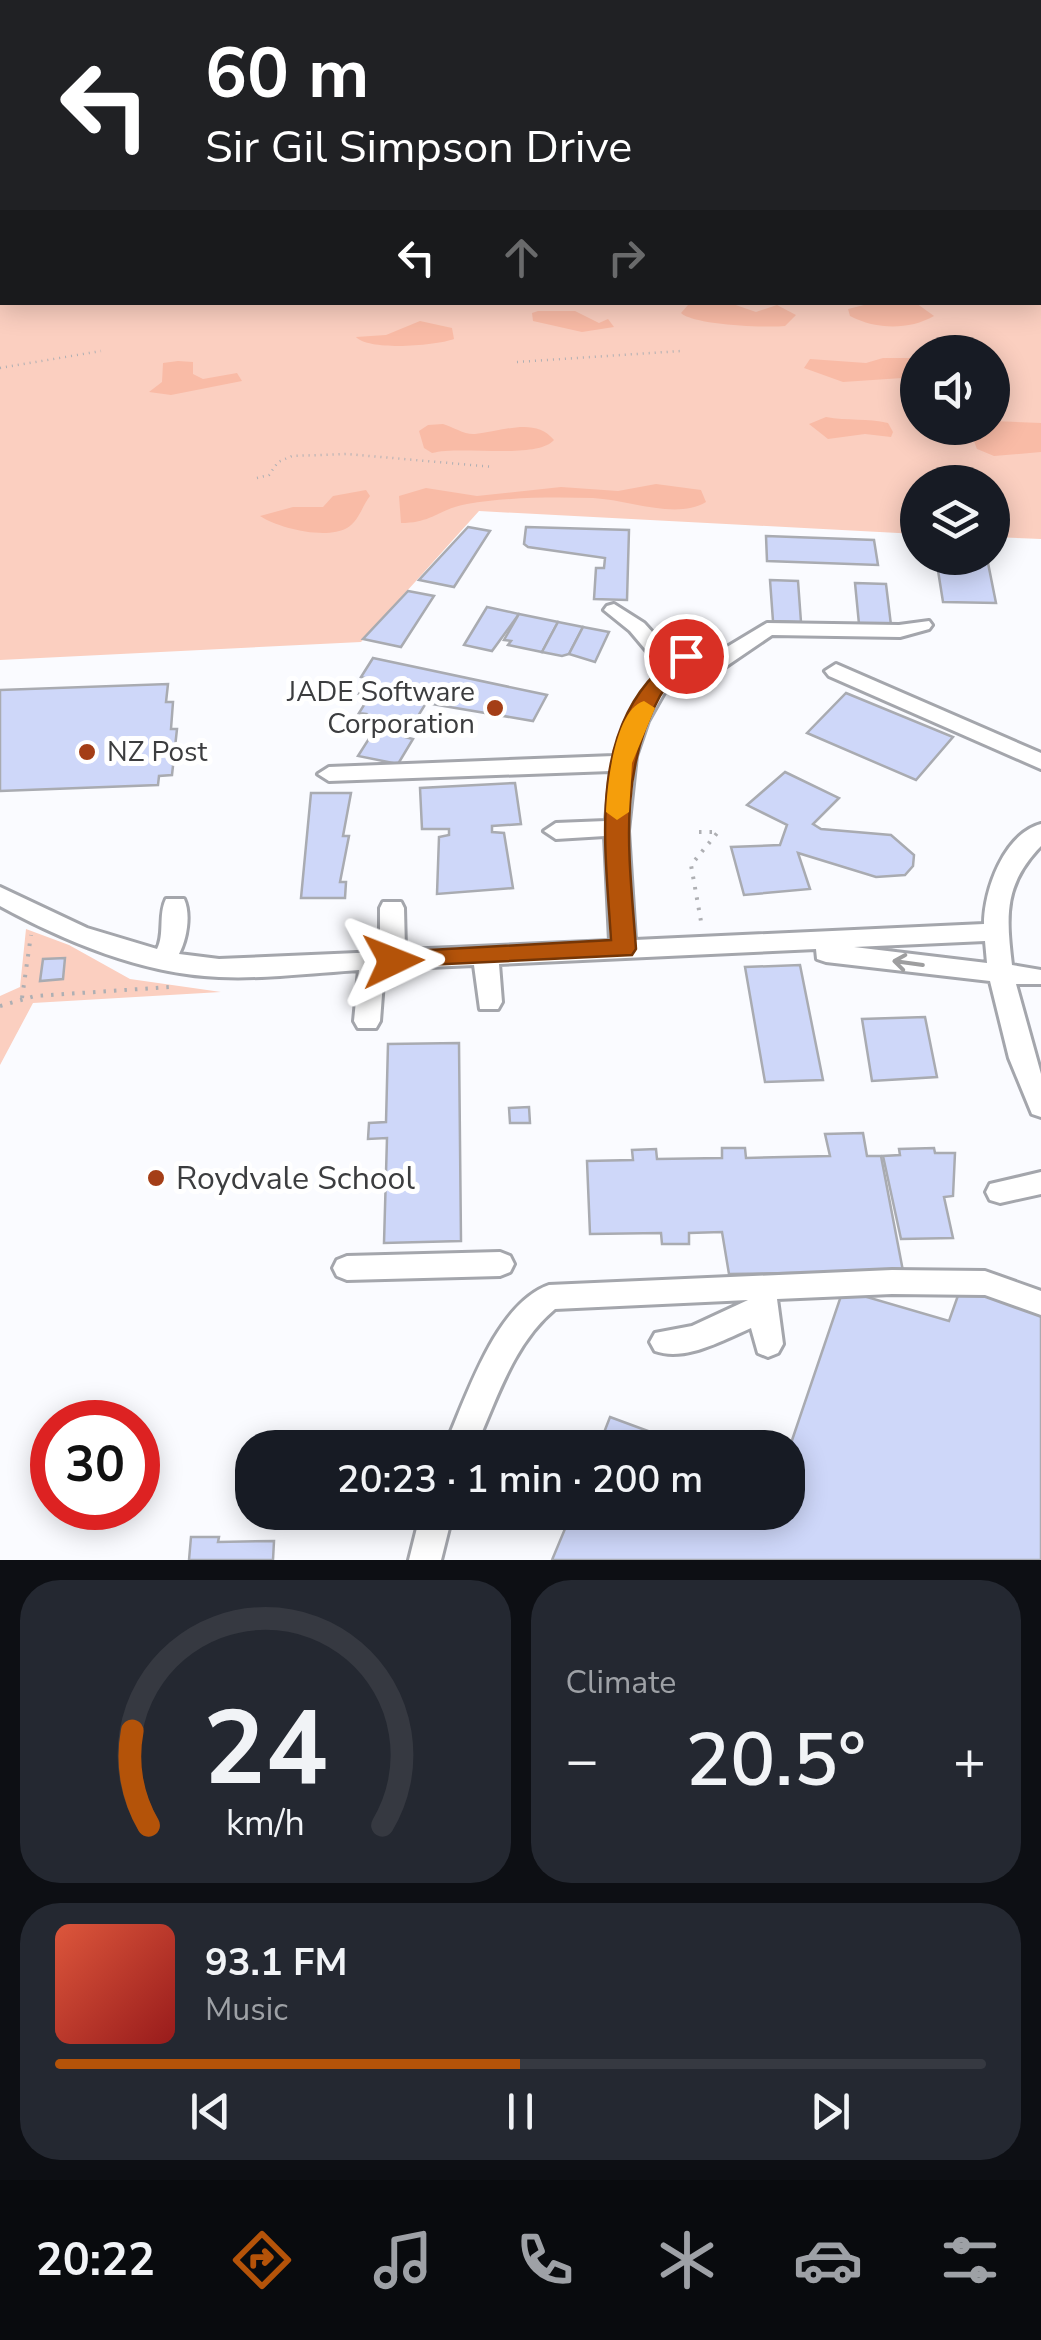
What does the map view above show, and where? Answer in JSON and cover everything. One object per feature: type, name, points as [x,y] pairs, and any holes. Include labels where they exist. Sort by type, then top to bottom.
[{"type":"street","points":[[614,610],[679,662]]},
{"type":"street","points":[[624,949],[616,828],[620,763],[640,688],[679,662],[718,662],[767,630],[833,626],[900,631],[922,625]]},
{"type":"street","points":[[836,671],[1041,762]]},
{"type":"street","points":[[329,774],[620,763]]},
{"type":"street","points":[[556,831],[616,828]]},
{"type":"street","points":[[1041,832],[1018,855],[1000,886],[994,932],[1020,1060],[1041,1107]]},
{"type":"street","points":[[0,895],[54,926],[171,963],[218,968],[994,932]]},
{"type":"street","points":[[171,963],[175,905]]},
{"type":"street","points":[[367,1020],[392,908]]},
{"type":"street","points":[[768,945],[829,961],[1034,976]]},
{"type":"street","points":[[486,957],[489,1002]]},
{"type":"street","points":[[1000,1192],[1041,1182]]},
{"type":"street","points":[[347,1268],[500,1264]]},
{"type":"street","points":[[468,1430],[517,1330],[532,1308],[549,1296],[762,1300],[892,1282],[985,1283],[1041,1303]]},
{"type":"street","points":[[666,1342],[694,1338],[762,1300]]},
{"type":"street","points":[[762,1300],[768,1344]]},
{"type":"street","points":[[425,1560],[433,1530]]},
{"type":"path","points":[[0,368],[101,351]]},
{"type":"path","points":[[517,362],[681,351]]},
{"type":"path","points":[[257,478],[270,476],[278,462],[312,455],[374,454],[494,467]]},
{"type":"path","points":[[699,832],[718,832],[691,865],[706,947]]},
{"type":"path","points":[[22,998],[32,931]]},
{"type":"path","points":[[0,1006],[22,998],[170,987],[171,963]]},
{"type":"shaded area","points":[[0,305],[1041,305],[1041,539],[1010,538],[1010,465],[900,465],[900,533],[479,511],[361,642],[0,660]]},
{"type":"shaded area","points":[[688,305],[736,305],[756,312],[777,305],[796,315],[785,326],[762,327],[714,323],[681,313]]},
{"type":"shaded area","points":[[864,305],[919,305],[934,316],[914,324],[893,326],[871,324],[850,316],[848,309]]},
{"type":"shaded area","points":[[575,311],[599,323],[608,319],[614,327],[582,332],[533,321],[532,313]]},
{"type":"shaded area","points":[[420,321],[452,328],[454,339],[388,346],[356,337],[386,335]]},
{"type":"shaded area","points":[[900,358],[900,378],[843,382],[804,368],[810,359],[866,363]]},
{"type":"shaded area","points":[[193,362],[193,374],[203,379],[237,373],[242,381],[171,395],[149,392],[162,382],[163,363]]},
{"type":"shaded area","points":[[826,417],[888,423],[893,432],[891,437],[865,434],[828,439],[809,424]]},
{"type":"shaded area","points":[[1010,422],[1041,423],[1041,452],[994,456],[975,445],[1010,445]]},
{"type":"shaded area","points":[[443,424],[471,434],[528,427],[554,440],[545,446],[515,451],[432,453],[424,448],[419,431],[428,425]]},
{"type":"shaded area","points":[[656,484],[701,490],[706,502],[667,509],[593,498],[514,499],[467,504],[421,521],[401,523],[399,496],[426,488],[477,496],[561,487],[618,491]]},
{"type":"shaded area","points":[[366,490],[370,496],[357,517],[338,531],[302,531],[260,516],[293,507],[323,507],[333,496]]},
{"type":"shaded area","points":[[26,929],[69,945],[130,979],[221,992],[33,1003],[0,1065],[0,996],[20,987]]},
{"type":"building","points":[[468,527],[490,531],[454,587],[419,580]]},
{"type":"building","points":[[526,527],[629,530],[627,600],[594,599],[596,568],[604,568],[605,558],[528,547],[524,544]]},
{"type":"building","points":[[766,536],[874,540],[878,565],[767,561]]},
{"type":"building","points":[[939,575],[990,575],[996,603],[943,602]]},
{"type":"building","points":[[770,580],[798,581],[801,622],[773,621]]},
{"type":"building","points":[[855,583],[886,584],[891,625],[859,624]]},
{"type":"building","points":[[408,591],[434,596],[401,647],[363,639]]},
{"type":"building","points":[[487,607],[519,614],[492,651],[464,645]]},
{"type":"building","points":[[519,614],[558,622],[542,652],[508,645],[511,641],[504,640]]},
{"type":"building","points":[[558,622],[583,627],[569,654],[562,656],[542,652]]},
{"type":"building","points":[[583,627],[609,632],[595,662],[569,654]]},
{"type":"building","name":"JADE Software Corporation","points":[[373,658],[547,695],[533,721],[426,703],[405,737],[413,739],[398,764],[358,756],[372,734],[356,731],[366,714],[359,713],[369,697],[359,694],[368,679],[361,677]]},
{"type":"building","name":"NZ Post","points":[[168,684],[166,702],[173,702],[171,729],[177,729],[172,775],[159,776],[158,785],[0,791],[0,690]]},
{"type":"building","points":[[846,693],[953,737],[916,780],[807,733]]},
{"type":"building","points":[[785,772],[839,798],[813,824],[821,829],[891,835],[914,855],[913,866],[905,875],[876,877],[798,853],[810,889],[744,895],[731,847],[780,845],[787,825],[747,805]]},
{"type":"building","points":[[515,783],[521,824],[492,826],[492,832],[504,833],[513,888],[437,894],[439,837],[449,835],[449,829],[422,829],[420,788]]},
{"type":"building","points":[[311,793],[351,793],[343,836],[349,836],[340,882],[346,882],[345,898],[301,898]]},
{"type":"building","points":[[65,958],[63,979],[40,981],[43,959]]},
{"type":"building","points":[[800,965],[823,1080],[765,1082],[745,967]]},
{"type":"building","points":[[925,1017],[937,1077],[872,1081],[862,1019]]},
{"type":"building","points":[[459,1043],[461,1241],[384,1243],[387,1138],[368,1139],[369,1123],[386,1122],[388,1044]]},
{"type":"building","points":[[529,1107],[530,1123],[510,1123],[509,1108]]},
{"type":"building","points":[[863,1133],[867,1156],[881,1156],[903,1271],[729,1274],[722,1232],[689,1233],[689,1244],[662,1244],[661,1233],[590,1234],[587,1161],[633,1160],[632,1150],[656,1149],[657,1159],[722,1158],[722,1148],[745,1148],[746,1158],[830,1156],[825,1134]]},
{"type":"building","points":[[934,1148],[935,1153],[955,1153],[953,1196],[944,1197],[953,1238],[901,1239],[883,1156],[900,1155],[899,1149]]},
{"type":"building","points":[[961,1287],[1041,1312],[1041,1560],[552,1560],[564,1530],[805,1530],[805,1430],[795,1430],[843,1290],[949,1321]]},
{"type":"building","points":[[610,1417],[645,1430],[605,1430]]},
{"type":"building","points":[[191,1537],[219,1537],[218,1542],[274,1541],[273,1560],[189,1560]]},
{"type":"slow traffic","points":[[617,812],[620,763],[644,708]]},
{"type":"place","name":"JADE Software Corporation","points":[[495,708]]},
{"type":"place","name":"NZ Post","points":[[87,752]]},
{"type":"place","name":"Roydvale School","points":[[156,1178]]},
{"type":"route","points":[[393,961],[624,949],[616,828],[620,763],[652,690],[686,656]]}]
